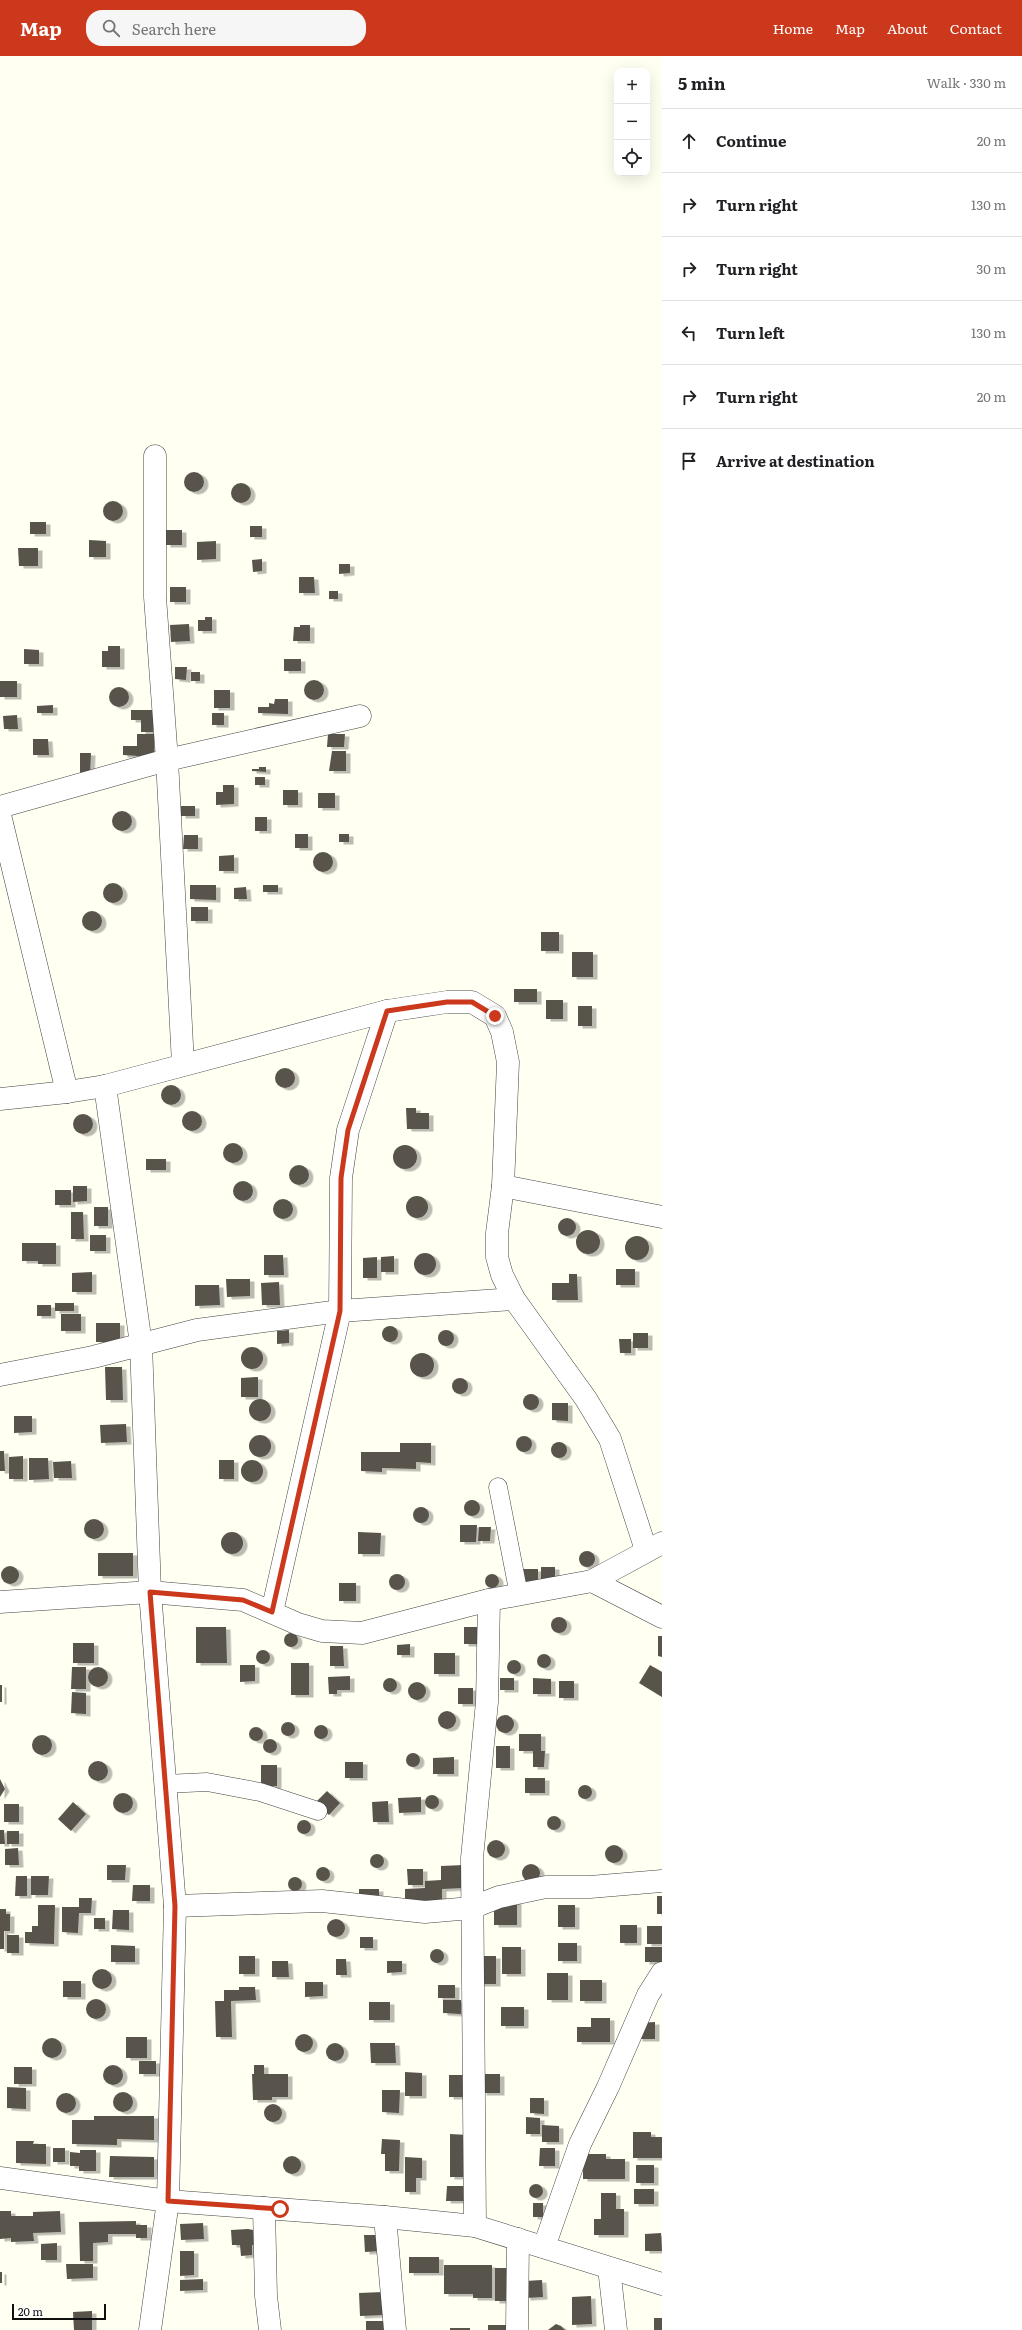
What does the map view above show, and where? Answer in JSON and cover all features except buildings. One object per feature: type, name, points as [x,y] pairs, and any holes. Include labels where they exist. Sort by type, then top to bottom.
[{"type":"street","points":[[155,456],[155,596],[167,760],[183,1064]]},
{"type":"street","points":[[0,807],[167,760],[360,716]]},
{"type":"street","points":[[0,815],[66,1092]]},
{"type":"street","points":[[0,1099],[105,1086],[183,1064],[387,1011],[447,1002],[472,1002],[495,1016],[502,1032],[508,1062],[503,1186],[497,1233],[497,1257],[502,1275],[514,1299],[586,1399],[610,1439],[654,1547],[592,1581],[489,1600],[362,1633],[322,1631],[243,1600],[150,1592],[0,1602]]},
{"type":"street","points":[[272,1612],[340,1311],[341,1178],[348,1130],[387,1011]]},
{"type":"street","points":[[105,1086],[142,1344],[150,1592],[175,1906],[168,2201],[150,2330]]},
{"type":"street","points":[[503,1186],[662,1217]]},
{"type":"street","points":[[0,1375],[93,1357],[197,1330],[340,1311],[514,1299]]},
{"type":"street","points":[[592,1581],[662,1616]]},
{"type":"street","points":[[475,2226],[471,1908],[472,1858],[487,1702],[489,1600]]},
{"type":"street","points":[[175,1906],[322,1901],[425,1912],[471,1908],[499,1897],[546,1887],[590,1887],[662,1881]]},
{"type":"street","points":[[544,2247],[580,2144],[608,2087],[648,1995],[662,1973]]},
{"type":"street","points":[[0,2178],[168,2201],[385,2216],[475,2226],[662,2284]]},
{"type":"street","points":[[264,2208],[266,2296],[270,2330]]},
{"type":"street","points":[[385,2216],[396,2330]]},
{"type":"street","points":[[517,2330],[518,2239]]},
{"type":"street","points":[[609,2268],[616,2330]]},
{"type":"lane","points":[[498,1487],[519,1595]]},
{"type":"lane","points":[[166,1784],[207,1782],[260,1792],[318,1811]]},
{"type":"route","points":[[280,2209],[168,2201],[175,1906],[150,1592],[243,1600],[272,1612],[340,1311],[341,1178],[348,1130],[359,1089],[387,1011],[447,1002],[472,1002],[495,1016]]}]
